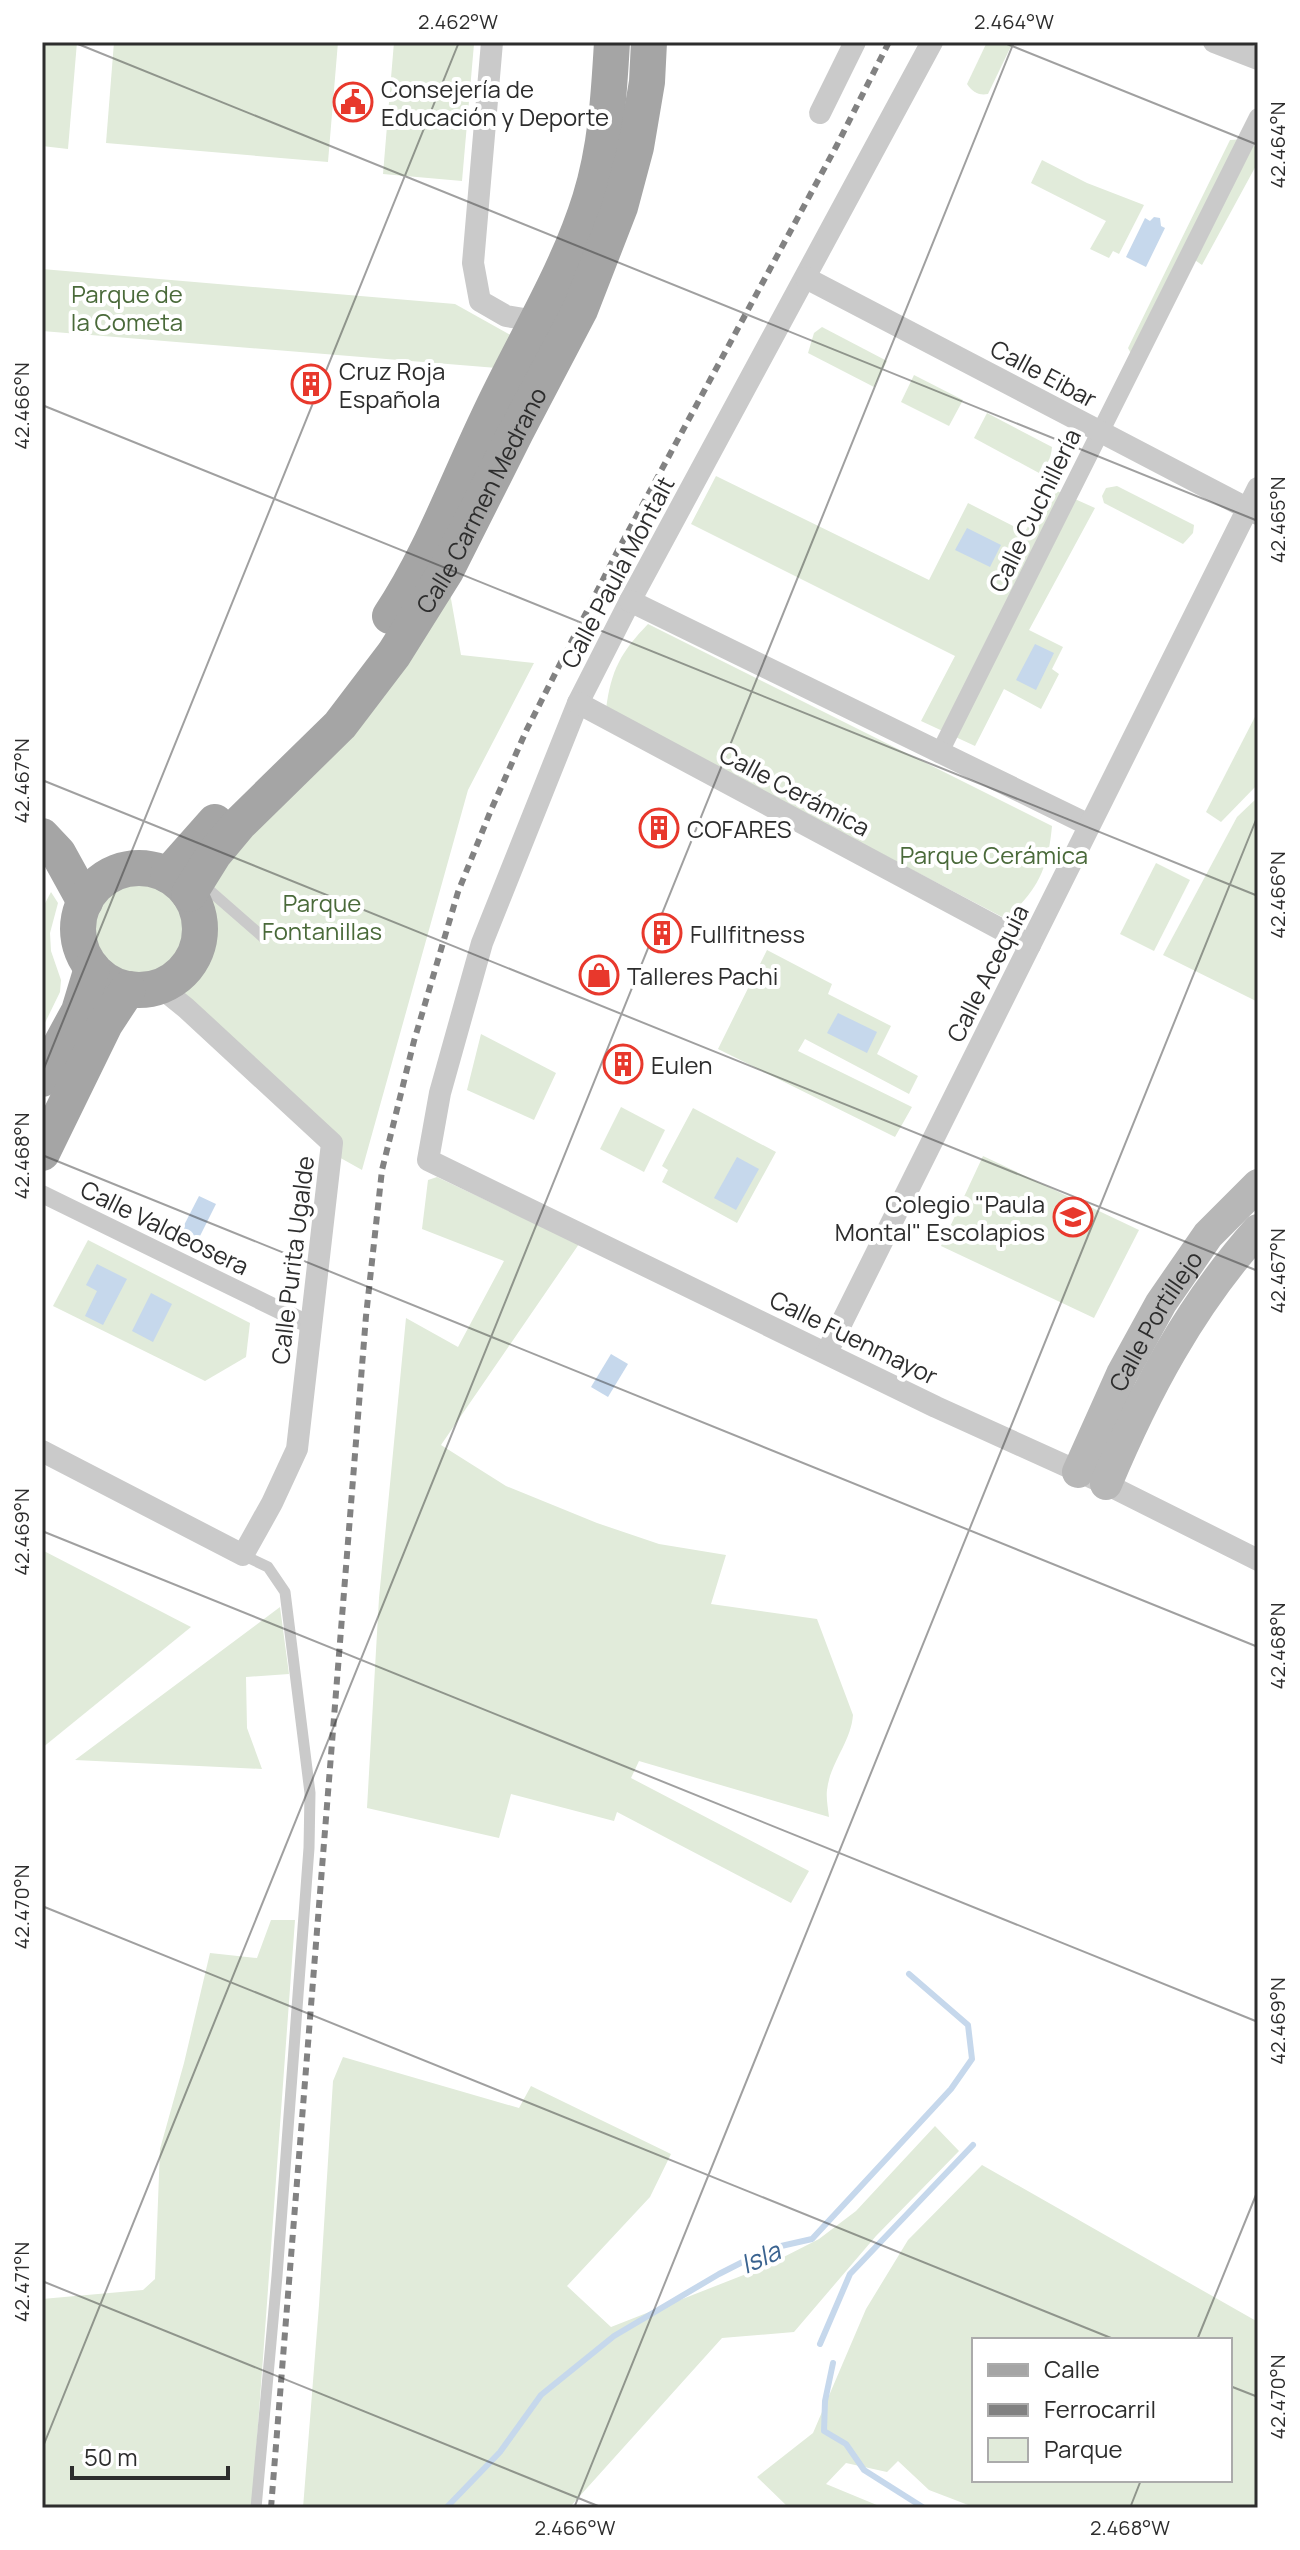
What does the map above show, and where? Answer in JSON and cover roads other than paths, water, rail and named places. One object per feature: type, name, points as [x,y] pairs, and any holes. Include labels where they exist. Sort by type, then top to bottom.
[{"type":"main road","name":"Calle Carmen Medrano","points":[[185,883],[199,837],[327,710],[409,587],[491,409],[568,256],[590,199],[603,142],[612,42]]},
{"type":"main road","name":"Calle Carmen Medrano","points":[[185,883],[239,824],[340,725],[394,654],[446,571],[580,310],[620,207],[636,147],[647,82],[649,42]]},
{"type":"main road","points":[[48,848],[83,866],[118,873]]},
{"type":"main road","points":[[48,848],[85,902]]},
{"type":"main road","points":[[42,1153],[105,1024],[144,988],[176,978],[189,965],[197,948],[200,929],[197,910],[185,883],[149,869],[129,869],[95,886],[79,918],[78,936],[92,968],[108,982],[144,988]]},
{"type":"main road","points":[[42,1079],[79,1011],[92,968]]},
{"type":"main road","name":"Calle Portillejo","points":[[1092,1478],[1122,1374],[1161,1303],[1208,1235],[1258,1185]]},
{"type":"main road","name":"Calle Portillejo","points":[[1092,1478],[1135,1415],[1189,1320],[1235,1255],[1258,1230]]},
{"type":"street","points":[[492,42],[473,263],[480,301],[506,316],[536,321]]},
{"type":"street","points":[[820,113],[855,42]]},
{"type":"street","name":"Calle Paula Montalt","points":[[428,1160],[440,1093],[482,943],[578,703],[932,42]]},
{"type":"street","points":[[1214,42],[1256,53]]},
{"type":"street","name":"Calle Cuchillería","points":[[939,754],[1258,117]]},
{"type":"street","name":"Calle Eibar","points":[[806,278],[1100,431],[1255,503]]},
{"type":"street","name":"Calle Acequia","points":[[827,1352],[1089,825],[1255,503]]},
{"type":"street","points":[[630,601],[1089,825]]},
{"type":"street","name":"Calle Cerámica","points":[[578,703],[1030,945]]},
{"type":"street","name":"Calle Purita Ugalde","points":[[144,988],[186,1008],[332,1143],[297,1449],[243,1555]]},
{"type":"street","name":"Calle Fuenmayor","points":[[428,1160],[1258,1560]]},
{"type":"street","name":"Calle Valdeosera","points":[[42,1194],[310,1325]]},
{"type":"street","points":[[42,1451],[243,1555]]},
{"type":"lane","points":[[185,883],[264,938]]},
{"type":"lane","points":[[243,1555],[268,1567],[285,1592],[310,1793],[298,2005],[256,2508]]},
{"type":"water","points":[[1154,217],[1160,218],[1161,226],[1165,228],[1146,267],[1126,257],[1145,218],[1150,221]]},
{"type":"water","points":[[967,528],[1001,545],[990,567],[955,550]]},
{"type":"water","points":[[1035,644],[1054,653],[1036,690],[1016,680]]},
{"type":"water","points":[[838,1013],[877,1032],[867,1053],[827,1033]]},
{"type":"water","points":[[737,1157],[759,1169],[736,1210],[714,1198]]},
{"type":"water","points":[[199,1196],[216,1204],[197,1242],[180,1233]]},
{"type":"water","points":[[97,1264],[127,1279],[103,1325],[85,1316],[97,1291],[86,1285]]},
{"type":"water","points":[[151,1293],[172,1304],[153,1342],[132,1331]]},
{"type":"water","points":[[611,1354],[628,1364],[608,1397],[591,1387]]},
{"type":"waterway","name":"Isla","points":[[446,2508],[500,2452],[541,2395],[614,2336],[768,2249],[812,2239],[951,2089],[972,2059],[968,2025],[909,1974]]},
{"type":"waterway","points":[[820,2344],[850,2274],[973,2145]]},
{"type":"waterway","points":[[833,2363],[825,2401],[824,2431],[846,2444],[864,2470],[924,2508]]},
{"type":"railway","points":[[271,2508],[366,1316],[382,1170],[414,1041],[458,892],[527,729],[616,554],[837,145],[889,42]]},
{"type":"place","name":"Consejería de Educación y Deporte","points":[[353,102]]},
{"type":"place","name":"Cruz Roja Española","points":[[311,384]]},
{"type":"place","name":"COFARES","points":[[659,828]]},
{"type":"place","name":"Fullfitness","points":[[662,933]]},
{"type":"place","name":"Talleres Pachi","points":[[599,975]]},
{"type":"place","name":"Eulen","points":[[623,1064]]},
{"type":"place","name":"Colegio \"Paula Montal\" Escolapios","points":[[1073,1217]]},
{"type":"park label","name":"Parque de la Cometa","points":[[127,307]]},
{"type":"park label","name":"Parque Cerámica","points":[[994,854]]},
{"type":"park label","name":"Parque Fontanillas","points":[[322,916]]}]
